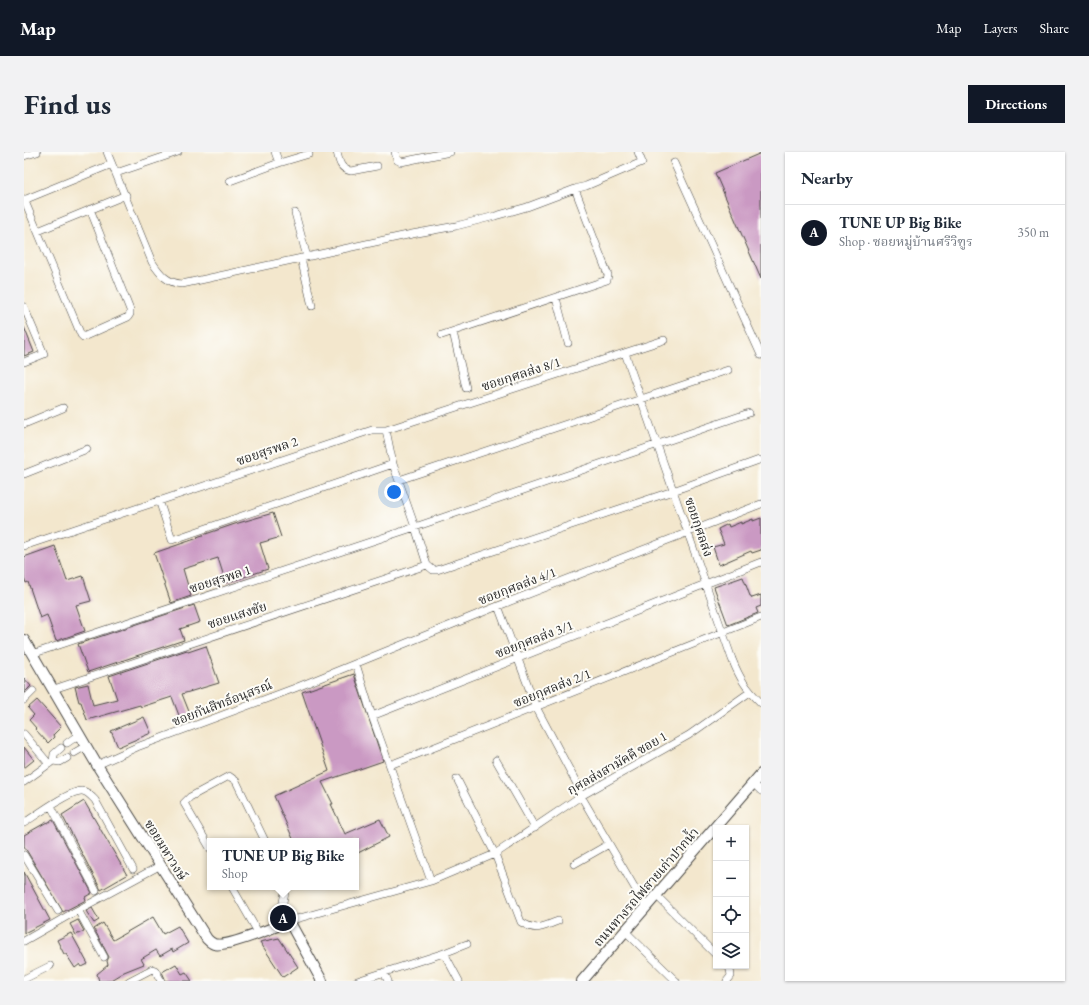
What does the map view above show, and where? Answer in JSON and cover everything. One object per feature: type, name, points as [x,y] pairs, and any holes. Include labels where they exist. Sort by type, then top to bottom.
[{"type":"street","points":[[24,156],[37,152]]},
{"type":"street","points":[[107,152],[126,195],[152,262],[160,274],[175,284],[182,284],[304,258],[482,219],[527,207],[586,186],[642,162],[638,152]]},
{"type":"street","points":[[116,173],[178,152]]},
{"type":"street","points":[[275,152],[279,163]]},
{"type":"street","points":[[337,152],[340,165],[346,170],[351,171],[377,166]]},
{"type":"street","points":[[394,152],[397,160],[401,162],[450,152]]},
{"type":"street","points":[[230,181],[309,154]]},
{"type":"street","points":[[674,163],[761,355]]},
{"type":"street","points":[[90,209],[130,310],[130,314],[128,317],[86,337],[83,337],[24,199],[112,164]]},
{"type":"street","points":[[442,335],[604,282],[608,278],[575,189]]},
{"type":"street","points":[[38,232],[126,195]]},
{"type":"street","points":[[295,213],[312,306]]},
{"type":"street","points":[[556,298],[568,343]]},
{"type":"street","points":[[24,307],[44,354],[24,362]]},
{"type":"street","points":[[453,332],[466,388]]},
{"type":"street","name":"ซอยกุศลส่ง 8/1","points":[[386,430],[664,340]]},
{"type":"street","name":"ซอยกุศลส่ง","points":[[626,353],[722,632],[740,678],[750,692],[761,703]]},
{"type":"street","points":[[399,480],[728,370]]},
{"type":"street","points":[[24,424],[63,408]]},
{"type":"street","name":"ซอยสุรพล 1","points":[[32,654],[415,527],[749,413]]},
{"type":"street","name":"ซอยสุรพล 2","points":[[24,546],[366,431],[378,429],[386,430]]},
{"type":"street","points":[[386,430],[393,464],[427,565],[433,570],[437,570],[673,491],[759,460]]},
{"type":"street","points":[[24,474],[87,449]]},
{"type":"street","points":[[159,500],[172,540],[393,464]]},
{"type":"street","name":"ซอยกุศลส่ง 4/1","points":[[356,664],[498,606],[761,504]]},
{"type":"street","name":"ซอยกุศลส่ง 3/1","points":[[372,716],[761,562]]},
{"type":"street","name":"ซอยแสงชัย","points":[[54,689],[427,565]]},
{"type":"street","points":[[498,606],[536,707],[577,784],[581,796],[646,907]]},
{"type":"street","name":"ซอยกุศลส่ง 2/1","points":[[390,765],[761,617]]},
{"type":"street","name":"ซอยมหาวงษ์","points":[[24,640],[97,765],[207,939],[214,944],[223,944],[259,934],[289,921]]},
{"type":"street","points":[[356,664],[372,716],[432,881]]},
{"type":"street","name":"ซอยกันสิทธ์อนุสรณ์","points":[[97,765],[137,747],[356,664]]},
{"type":"street","points":[[24,700],[33,691]]},
{"type":"street","name":"กุศลส่งสามัคคี ซอย 1","points":[[289,921],[432,881],[495,854],[536,828],[581,796],[689,735],[750,692]]},
{"type":"street","points":[[24,734],[51,762],[60,762],[67,758]]},
{"type":"street","points":[[67,743],[80,734]]},
{"type":"street","points":[[74,753],[86,746]]},
{"type":"street","points":[[24,782],[51,762],[54,754],[61,748]]},
{"type":"street","points":[[496,760],[536,828]]},
{"type":"street","name":"ถนนทางรถไฟสายเก่าปากน้ำ","points":[[582,981],[761,774]]},
{"type":"street","points":[[207,843],[184,803],[190,797],[228,776],[236,781],[264,838]]},
{"type":"street","points":[[457,779],[495,854],[521,922],[530,928],[537,928],[558,922]]},
{"type":"street","points":[[753,783],[761,791]]},
{"type":"street","points":[[24,823],[77,791],[84,791],[95,800],[133,869]]},
{"type":"street","points":[[51,806],[96,891]]},
{"type":"street","points":[[574,864],[609,844]]},
{"type":"street","points":[[24,855],[58,911]]},
{"type":"street","points":[[24,941],[161,865]]},
{"type":"street","points":[[234,890],[259,934]]},
{"type":"street","points":[[285,890],[282,907],[322,981]]},
{"type":"street","points":[[656,895],[713,952]]},
{"type":"street","points":[[78,910],[104,957]]},
{"type":"street","points":[[626,931],[676,981]]},
{"type":"street","points":[[357,981],[467,944]]},
{"type":"street","points":[[444,953],[459,981]]},
{"type":"street","points":[[24,979],[50,966]]},
{"type":"street","points":[[129,981],[152,969],[156,970],[161,981]]},
{"type":"street","points":[[727,981],[731,976],[730,969]]},
{"type":"street","points":[[384,972],[388,981]]},
{"type":"building","points":[[761,153],[761,279],[715,173]]},
{"type":"building","points":[[24,327],[34,352],[24,356]]},
{"type":"building","points":[[273,513],[281,537],[260,543],[268,569],[226,583],[218,558],[183,569],[191,596],[171,603],[154,553],[235,524]]},
{"type":"building","points":[[761,518],[761,550],[752,553],[751,551],[719,565],[713,547],[724,544],[718,529],[728,524],[729,527],[741,522],[741,524],[753,519],[753,521]]},
{"type":"building","points":[[55,546],[67,581],[83,576],[91,601],[76,605],[85,631],[56,641],[47,615],[40,618],[28,582],[26,583],[24,577],[24,557]]},
{"type":"building","points":[[743,577],[752,598],[761,595],[761,606],[756,608],[758,613],[728,625],[714,587]]},
{"type":"building","points":[[194,605],[200,622],[180,629],[184,640],[88,672],[78,644]]},
{"type":"building","points":[[206,646],[219,683],[182,694],[190,714],[180,718],[172,697],[141,707],[140,705],[87,720],[81,702],[79,702],[75,687],[88,684],[93,705],[117,699],[109,676],[187,650],[188,652]]},
{"type":"building","points":[[354,674],[383,761],[322,782],[345,834],[380,819],[389,837],[359,852],[359,838],[293,838],[274,796],[329,771],[302,692]]},
{"type":"building","points":[[24,678],[31,686],[24,693]]},
{"type":"building","points":[[37,700],[61,727],[48,743],[29,720],[34,715],[28,708]]},
{"type":"building","points":[[144,717],[151,733],[118,747],[111,731]]},
{"type":"building","points":[[24,747],[34,760],[24,768]]},
{"type":"building","points":[[84,801],[127,875],[101,890],[62,815]]},
{"type":"building","points":[[53,820],[92,893],[85,897],[86,900],[63,912],[24,846],[24,835]]},
{"type":"building","points":[[24,872],[50,920],[24,933]]},
{"type":"building","points":[[92,908],[99,920],[94,923],[86,911]]},
{"type":"building","points":[[153,917],[163,934],[178,926],[188,943],[173,952],[172,949],[160,956],[156,950],[141,959],[144,964],[124,972],[109,981],[99,981],[97,974],[108,965],[107,961],[109,957],[94,929],[103,923],[113,940]]},
{"type":"building","points":[[78,920],[84,931],[76,935],[70,924]]},
{"type":"building","points":[[71,933],[88,964],[82,967],[80,964],[75,968],[66,954],[64,954],[57,940]]},
{"type":"building","points":[[279,938],[298,967],[283,977],[260,942]]},
{"type":"building","points":[[176,964],[182,974],[186,972],[192,981],[166,981],[162,972]]},
{"type":"place","name":"TUNE UP Big Bike","points":[[283,918]]}]
